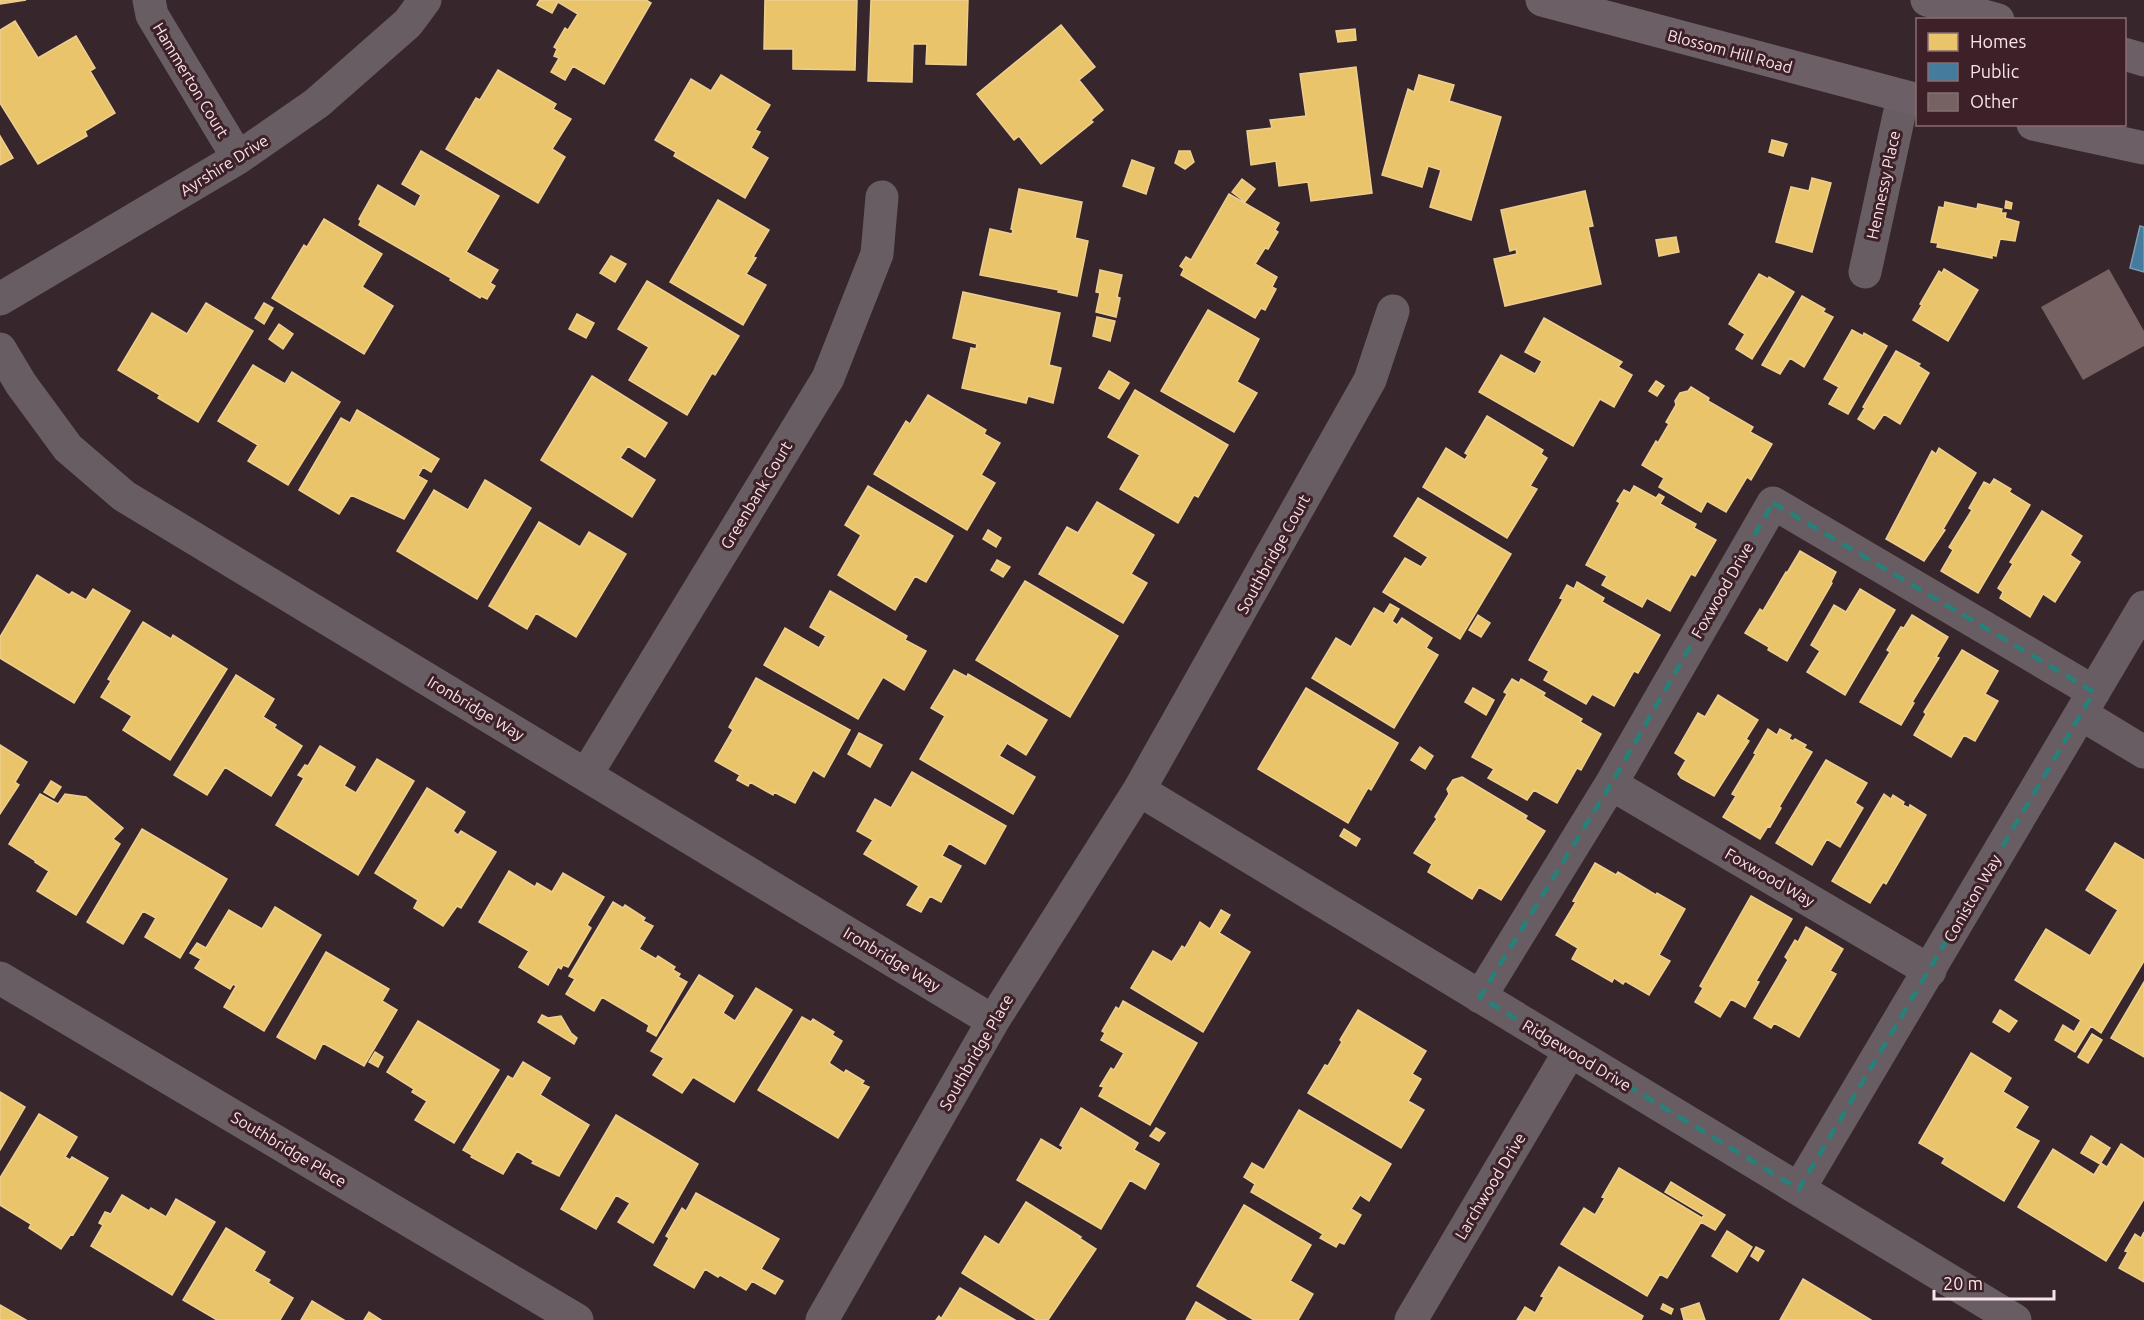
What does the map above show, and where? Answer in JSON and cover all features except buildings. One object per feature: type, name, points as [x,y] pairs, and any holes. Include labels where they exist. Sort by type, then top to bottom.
[{"type":"main road","name":"Blossom Hill Road","points":[[1542,0],[1910,99]]},
{"type":"main road","points":[[1927,0],[1991,18]]},
{"type":"main road","points":[[2126,55],[2144,60]]},
{"type":"main road","points":[[2042,126],[2144,148]]},
{"type":"street","name":"Hammerton Court","points":[[149,0],[152,15],[238,158]]},
{"type":"street","name":"Ayrshire Drive","points":[[0,299],[238,158],[317,103],[408,23],[425,0]]},
{"type":"street","name":"Hennessy Place","points":[[1865,272],[1910,99]]},
{"type":"street","name":"Greenbank Court","points":[[586,775],[828,378],[877,255],[882,197]]},
{"type":"street","name":"Southbridge Court","points":[[1139,790],[1370,380],[1393,312]]},
{"type":"street","name":"Ironbridge Way","points":[[0,349],[21,384],[68,448],[124,496],[993,1021]]},
{"type":"street","name":"Foxwood Drive","points":[[1480,997],[1611,784],[1773,503],[2087,703]]},
{"type":"street","name":"Coniston Way","points":[[1799,1189],[2144,607]]},
{"type":"street","points":[[2087,703],[2144,752]]},
{"type":"street","name":"Foxwood Way","points":[[1611,784],[1930,970]]},
{"type":"street","name":"Ridgewood Drive","points":[[1139,790],[2012,1319]]},
{"type":"street","name":"Southbridge Place","points":[[822,1320],[993,1021],[1139,790]]},
{"type":"street","name":"Southbridge Place","points":[[0,978],[577,1320]]},
{"type":"street","name":"Larchwood Drive","points":[[1411,1320],[1570,1051]]},
{"type":"highlighted area","points":[[1773,503],[2094,692],[1799,1189],[1480,997],[1611,784]]}]
